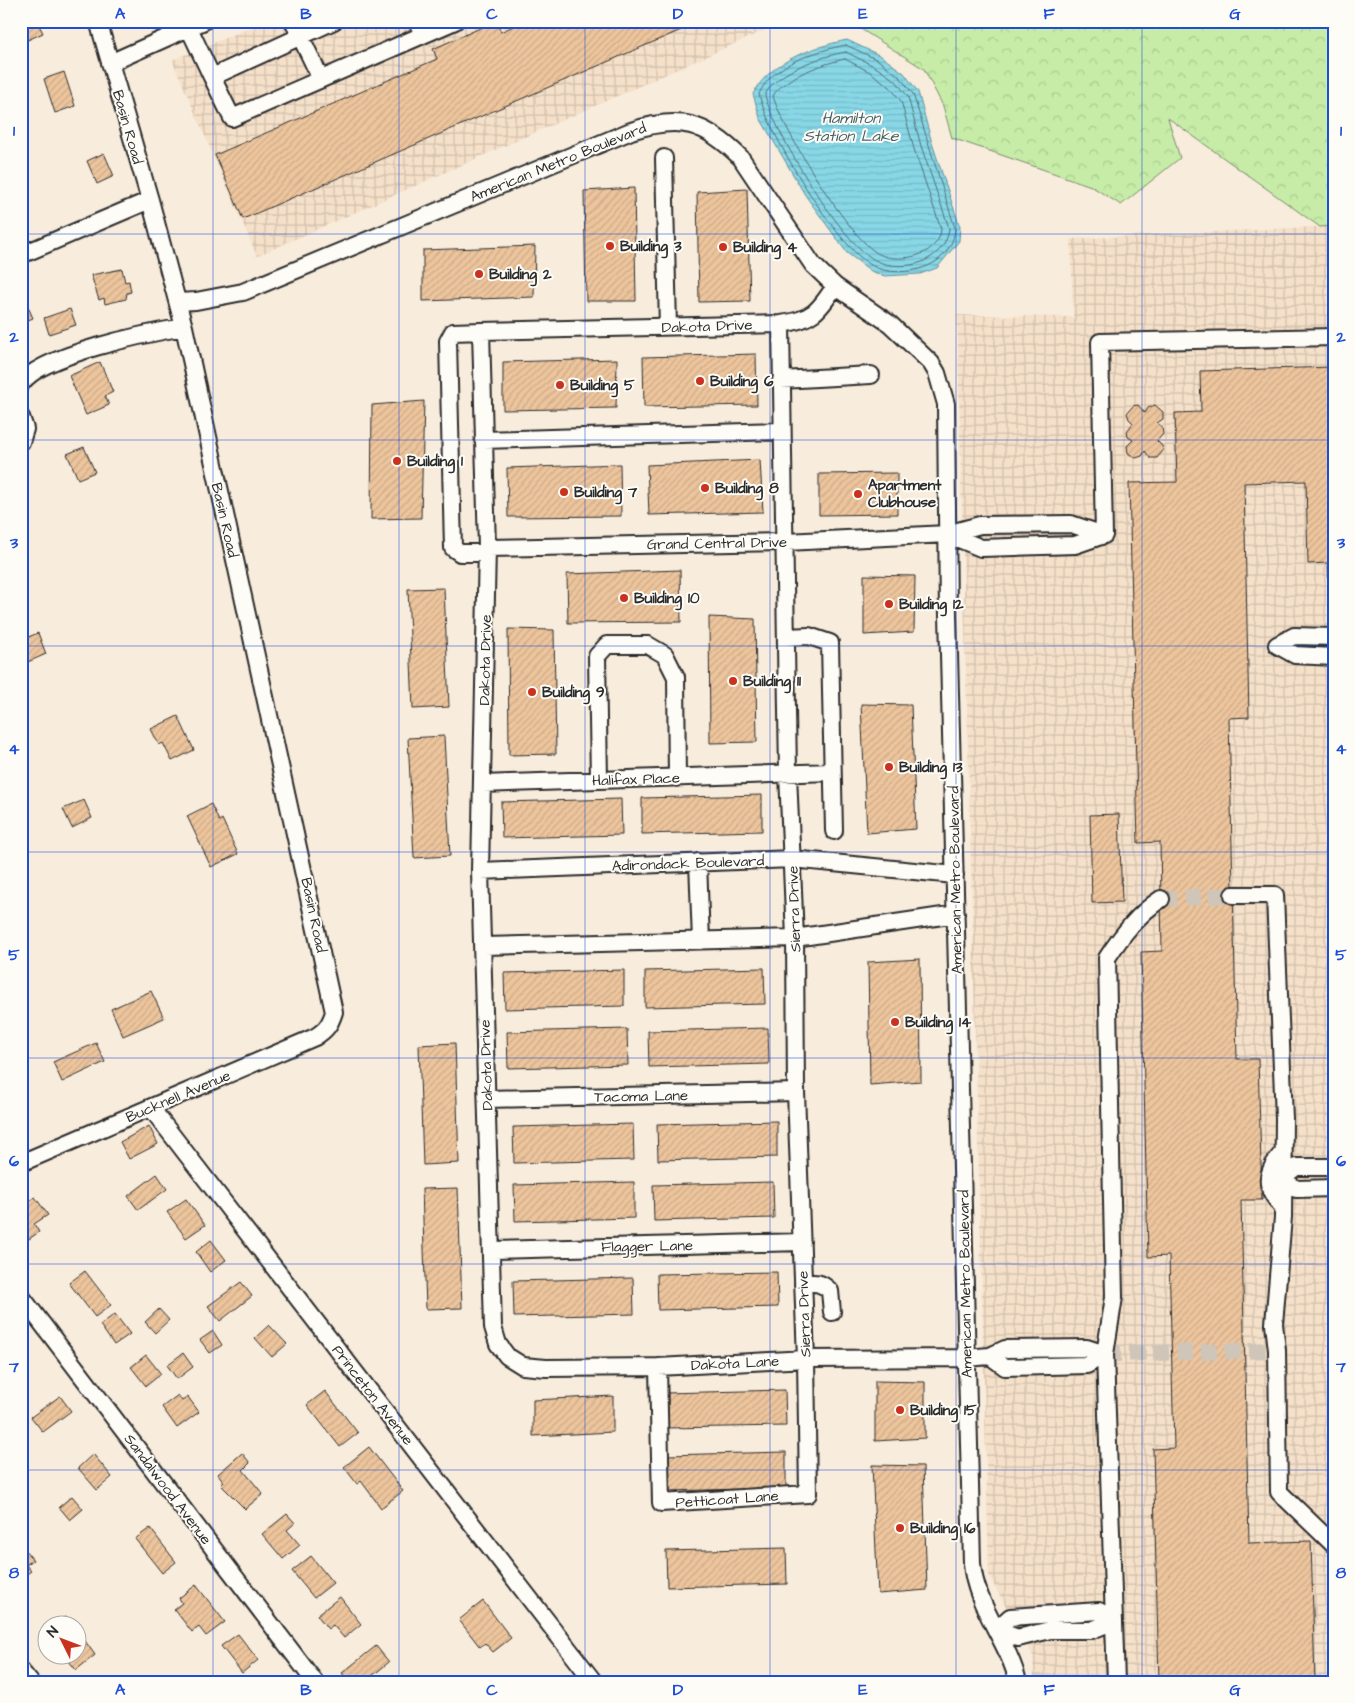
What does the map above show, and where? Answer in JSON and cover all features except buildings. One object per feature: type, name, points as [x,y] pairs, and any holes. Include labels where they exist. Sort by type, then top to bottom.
[{"type":"street","name":"Basin Road","points":[[98,21],[150,200],[184,327],[333,1001],[334,1012],[331,1024]]},
{"type":"street","points":[[212,77],[296,29],[334,21]]},
{"type":"street","points":[[110,63],[197,24],[212,77],[232,118],[321,80],[420,28],[455,21]]},
{"type":"street","points":[[296,29],[321,80]]},
{"type":"street","name":"American Metro Boulevard","points":[[178,302],[204,300],[243,292],[631,131],[655,124],[679,122],[720,138],[741,158],[813,265],[835,286],[890,324],[931,363],[937,372],[946,404],[947,534],[966,1358],[974,1577],[1018,1682]]},
{"type":"street","points":[[664,158],[668,327]]},
{"type":"street","points":[[21,254],[150,200]]},
{"type":"street","name":"Dakota Drive","points":[[507,1356],[498,1344],[493,1327],[480,871],[487,550],[481,331],[800,322],[813,315],[835,286]]},
{"type":"street","name":"Sierra Drive","points":[[781,324],[786,542],[788,774],[795,938],[796,1092],[806,1360],[808,1494]]},
{"type":"street","points":[[21,384],[25,378],[42,367],[113,341],[184,327]]},
{"type":"street","name":"Grand Central Drive","points":[[481,331],[453,332],[448,341],[454,548],[460,553],[487,550],[786,542],[947,534]]},
{"type":"street","points":[[1104,534],[1100,342],[1334,337]]},
{"type":"street","points":[[781,380],[871,375]]},
{"type":"street","points":[[21,417],[25,429],[21,442]]},
{"type":"street","points":[[483,440],[782,431]]},
{"type":"street","points":[[947,534],[980,524],[1071,524],[1104,534]]},
{"type":"street","points":[[947,534],[981,548],[1074,545],[1104,534]]},
{"type":"street","points":[[786,637],[809,636],[830,643],[834,830]]},
{"type":"street","points":[[1334,637],[1294,636],[1277,645],[1295,655],[1334,657]]},
{"type":"street","points":[[599,780],[597,656],[607,645],[648,645],[665,655],[676,677],[677,778]]},
{"type":"street","name":"Halifax Place","points":[[483,784],[832,772]]},
{"type":"street","name":"Adirondack Boulevard","points":[[480,871],[792,858],[955,875]]},
{"type":"street","points":[[698,862],[701,941]]},
{"type":"street","points":[[1233,895],[1275,895],[1284,1119],[1283,1207],[1274,1324],[1277,1350],[1279,1492],[1334,1545]]},
{"type":"street","points":[[1116,1682],[1105,1354],[1114,1297],[1107,958],[1122,934],[1149,907],[1161,899]]},
{"type":"street","points":[[483,946],[795,938],[956,914]]},
{"type":"street","name":"Bucknell Avenue","points":[[21,1163],[315,1037],[331,1024]]},
{"type":"street","name":"Tacoma Lane","points":[[487,1099],[796,1092]]},
{"type":"street","name":"Princeton Avenue","points":[[151,1108],[594,1682]]},
{"type":"street","points":[[1283,1152],[1273,1164],[1269,1183],[1270,1193],[1283,1207]]},
{"type":"street","points":[[1282,1178],[1296,1167],[1334,1167]]},
{"type":"street","points":[[1282,1178],[1296,1189],[1334,1188]]},
{"type":"street","name":"Flagger Lane","points":[[492,1250],[802,1242]]},
{"type":"street","points":[[803,1284],[816,1282],[824,1285],[830,1291],[832,1312]]},
{"type":"street","name":"Sandalwood Avenue","points":[[21,1296],[315,1682]]},
{"type":"street","name":"Dakota Lane","points":[[507,1356],[524,1366],[546,1368],[658,1367],[806,1360],[966,1358],[990,1356],[1005,1349],[1087,1348],[1105,1354]]},
{"type":"street","name":"Petticoat Lane","points":[[658,1367],[661,1503],[808,1494]]},
{"type":"street","points":[[996,1630],[1018,1638],[1050,1630],[1092,1630],[1114,1621]]},
{"type":"street","points":[[21,1671],[30,1682]]},
{"type":"shaded area","points":[[267,21],[786,21],[257,256],[172,60]]},
{"type":"shaded area","points":[[1334,226],[1334,1682],[1034,1682],[1033,1656],[989,1576],[957,315],[1073,317],[1071,239]]},
{"type":"green space","points":[[860,21],[1334,21],[1334,226],[1320,227],[1168,118],[1180,158],[1121,205],[1091,186],[952,138],[943,106],[924,69],[856,26]]},
{"type":"water","name":"Hamilton Station Lake","points":[[847,40],[881,56],[904,73],[918,92],[932,143],[960,227],[959,241],[937,268],[920,274],[884,276],[871,271],[847,253],[805,195],[760,118],[753,94],[770,73],[781,64],[807,51]]},
{"type":"tunnel","points":[[1161,899],[1233,895]]},
{"type":"tunnel","points":[[1105,1354],[1277,1350]]},
{"type":"place","name":"Building 3","points":[[610,246]]},
{"type":"place","name":"Building 4","points":[[723,247]]},
{"type":"place","name":"Building 2","points":[[479,274]]},
{"type":"place","name":"Building 6","points":[[700,381]]},
{"type":"place","name":"Building 5","points":[[560,385]]},
{"type":"place","name":"Building 1","points":[[397,461]]},
{"type":"place","name":"Building 8","points":[[705,488]]},
{"type":"place","name":"Building 7","points":[[564,492]]},
{"type":"place","name":"Apartment Clubhouse","points":[[858,494]]},
{"type":"place","name":"Building 10","points":[[624,598]]},
{"type":"place","name":"Building 12","points":[[889,604]]},
{"type":"place","name":"Building 11","points":[[733,681]]},
{"type":"place","name":"Building 9","points":[[532,692]]},
{"type":"place","name":"Building 13","points":[[889,767]]},
{"type":"place","name":"Building 14","points":[[895,1022]]},
{"type":"place","name":"Building 15","points":[[900,1410]]},
{"type":"place","name":"Building 16","points":[[900,1528]]}]
